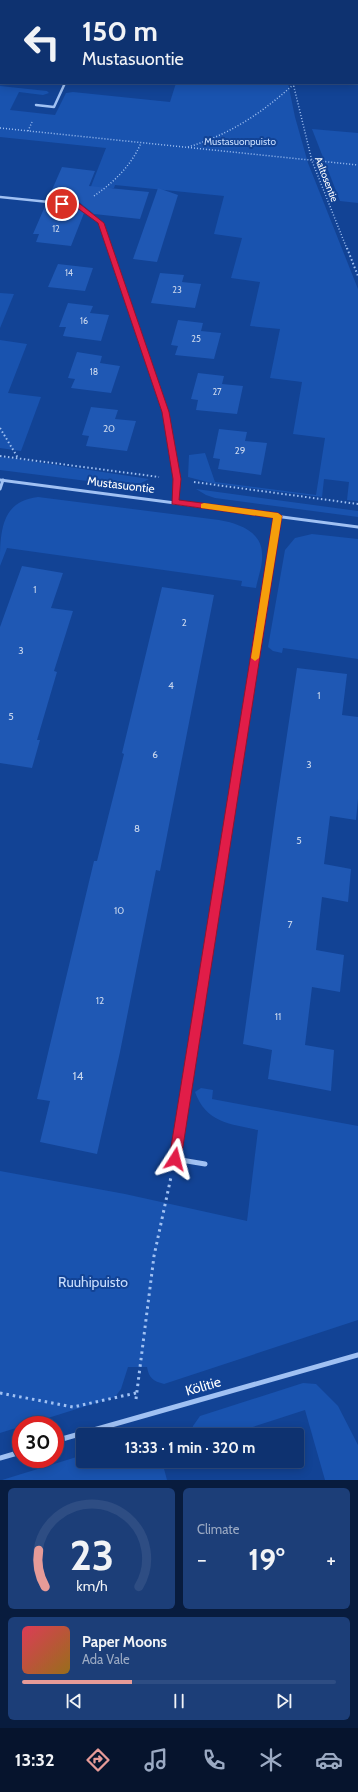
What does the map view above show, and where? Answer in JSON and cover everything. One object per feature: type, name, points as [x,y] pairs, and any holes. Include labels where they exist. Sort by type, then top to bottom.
[{"type":"street","points":[[36,106],[54,107],[65,84]]},
{"type":"street","points":[[0,197],[78,205],[100,223],[166,412],[177,479],[175,502]]},
{"type":"street","points":[[0,489],[2,480]]},
{"type":"street","name":"Mustasuontie","points":[[2,480],[358,527]]},
{"type":"street","points":[[205,1164],[175,1159],[278,516]]},
{"type":"street","name":"Kölitie","points":[[64,1439],[133,1418],[358,1355]]},
{"type":"street","points":[[0,1458],[12,1455]]},
{"type":"path","points":[[186,148],[208,142],[236,129],[276,100],[293,84]]},
{"type":"path","name":"Aaltosentie","points":[[294,84],[312,161],[358,276]]},
{"type":"path","points":[[0,128],[358,165]]},
{"type":"path","points":[[89,199],[130,166],[138,154],[141,143]]},
{"type":"path","points":[[0,428],[18,458]]},
{"type":"path","points":[[133,1418],[154,1256],[175,1159]]},
{"type":"path","points":[[0,1393],[73,1406],[136,1393]]},
{"type":"green space","name":"Mustasuonpuisto","points":[[176,84],[288,84],[295,117],[308,163],[358,289],[358,501],[347,500],[349,482],[324,479],[322,497],[211,483],[188,477],[189,455],[205,453],[215,482],[316,495],[325,438],[293,434],[302,382],[270,378],[280,329],[250,326],[260,282],[231,278],[242,238],[214,234],[224,196],[115,185],[114,188],[88,194],[106,148],[0,137],[0,86],[47,91],[49,93],[43,95],[19,92],[10,110],[55,115],[66,93],[73,92],[170,102]]},
{"type":"green space","points":[[312,129],[358,133],[358,203],[340,201]]},
{"type":"green space","points":[[0,293],[14,294],[0,328]]},
{"type":"green space","points":[[0,340],[27,344],[8,393],[41,397],[21,451],[0,448]]},
{"type":"green space","points":[[0,457],[149,479],[141,483],[119,485],[0,470]]},
{"type":"green space","points":[[196,489],[358,511],[358,517],[215,498]]},
{"type":"green space","points":[[38,497],[219,520],[241,526],[258,539],[261,546],[262,562],[256,588],[241,586],[242,581],[7,548],[0,566],[2,531],[9,512],[16,505],[25,500]]},
{"type":"green space","points":[[312,534],[358,539],[358,659],[283,648],[282,653],[273,651],[268,647],[285,550],[295,538]]},
{"type":"green space","name":"Ruuhipuisto","points":[[201,1088],[213,1090],[212,1099],[358,1126],[358,1320],[164,1384],[157,1382],[152,1378],[147,1367],[128,1367],[121,1389],[115,1397],[54,1416],[12,1416],[12,1429],[0,1433],[0,1171],[125,1194],[247,1221],[258,1130],[229,1124],[213,1116],[200,1102],[195,1092]]},
{"type":"green space","points":[[303,1383],[316,1384],[338,1406],[358,1445],[358,1480],[325,1480],[305,1410],[250,1428],[193,1428],[200,1416]]},
{"type":"green space","points":[[76,1457],[76,1468],[164,1468],[167,1480],[2,1480],[41,1468],[64,1468],[64,1461]]},
{"type":"building","points":[[62,167],[95,171],[89,186],[149,192],[140,219],[94,214],[79,202],[48,199]]},
{"type":"building","points":[[158,188],[178,195],[157,262],[133,259]]},
{"type":"building","points":[[46,204],[77,208],[84,213],[71,246],[36,242],[39,234],[33,234]]},
{"type":"building","points":[[58,264],[93,268],[85,291],[48,287]]},
{"type":"building","points":[[160,273],[184,275],[182,282],[201,284],[195,308],[151,303]]},
{"type":"building","points":[[68,303],[93,306],[90,313],[109,315],[101,341],[63,336],[66,327],[59,327]]},
{"type":"building","points":[[178,320],[203,323],[201,331],[221,333],[214,359],[175,355],[178,346],[171,345]]},
{"type":"building","points":[[77,352],[102,356],[100,363],[120,366],[111,393],[71,388],[75,379],[68,378]]},
{"type":"building","points":[[198,373],[224,376],[222,384],[243,386],[237,414],[196,410],[198,400],[191,399]]},
{"type":"building","points":[[91,407],[118,410],[115,419],[136,421],[127,451],[86,446],[89,436],[82,435]]},
{"type":"building","points":[[219,429],[247,432],[245,441],[267,443],[261,475],[218,469],[220,459],[213,458]]},
{"type":"building","points":[[22,566],[63,573],[51,608],[73,611],[54,671],[57,672],[37,740],[40,740],[32,768],[0,763],[0,627]]},
{"type":"building","points":[[162,587],[214,595],[160,871],[156,870],[120,1052],[97,1154],[40,1142],[50,1101],[37,1099],[94,861],[97,861],[124,754],[122,753]]},
{"type":"building","points":[[297,668],[347,674],[342,715],[358,717],[358,799],[356,820],[330,816],[324,864],[351,869],[348,902],[322,897],[316,950],[344,955],[340,992],[312,987],[305,1045],[334,1050],[331,1091],[268,1079],[272,1050],[243,1044]]},
{"type":"slow traffic","points":[[204,506],[278,516],[255,658]]},
{"type":"route","points":[[62,204],[78,205],[100,223],[166,412],[177,479],[175,502],[278,516],[175,1159]]}]
